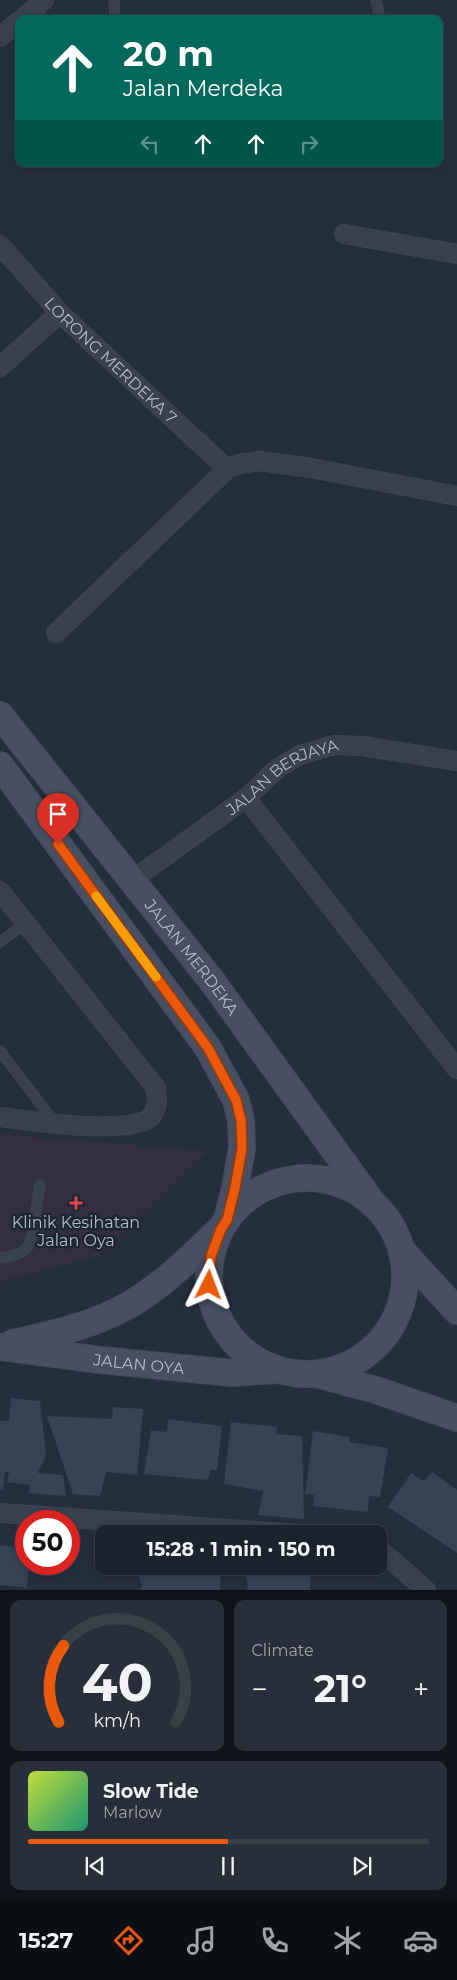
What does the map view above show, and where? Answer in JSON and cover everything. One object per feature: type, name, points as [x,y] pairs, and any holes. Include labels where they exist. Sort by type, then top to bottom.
[{"type":"main road","name":"JALAN MERDEKA","points":[[0,715],[212,981],[374,1205]]},
{"type":"main road","points":[[0,765],[208,1048],[236,1100],[241,1120],[242,1148],[235,1188],[224,1224],[211,1256],[209,1285],[216,1313],[230,1338],[251,1357],[278,1370],[290,1373],[318,1374],[376,1390],[457,1418]]},
{"type":"main road","points":[[0,1346],[62,1331],[103,1318],[136,1301],[172,1273],[224,1224],[246,1200],[270,1186],[297,1179],[325,1180],[352,1189],[374,1205],[392,1226],[402,1250],[406,1278],[401,1306],[389,1332],[370,1353],[345,1367],[318,1374]]},
{"type":"main road","points":[[402,1250],[457,1311]]},
{"type":"main road","name":"JALAN OYA","points":[[0,1346],[91,1359],[232,1373],[278,1370]]},
{"type":"street","points":[[26,15],[44,0]]},
{"type":"street","points":[[0,37],[15,24]]},
{"type":"street","points":[[344,234],[457,254]]},
{"type":"street","name":"LORONG MERDEKA 7","points":[[0,245],[60,313],[228,469]]},
{"type":"street","points":[[0,366],[60,313]]},
{"type":"street","points":[[56,633],[228,469],[239,464],[260,461],[311,468],[457,496]]},
{"type":"street","name":"JALAN BERJAYA","points":[[131,881],[246,798],[278,768],[300,756],[334,745],[362,746],[457,761]]},
{"type":"street","points":[[246,798],[457,1069]]},
{"type":"street","points":[[0,891],[156,1088],[155,1111],[150,1117],[143,1122],[124,1126],[57,1125],[0,1117]]},
{"type":"street","points":[[0,1513],[170,1525]]},
{"type":"street","points":[[387,1556],[426,1590]]},
{"type":"lane","points":[[114,0],[114,15]]},
{"type":"lane","points":[[376,0],[379,15]]},
{"type":"lane","points":[[0,942],[25,924]]},
{"type":"lane","points":[[0,1051],[57,1125]]},
{"type":"lane","points":[[0,1258],[14,1256],[24,1251],[32,1240],[40,1185]]},
{"type":"shaded area","name":"Klinik Kesihatan Jalan Oya","points":[[0,1134],[206,1151],[99,1256],[0,1282]]},
{"type":"building","points":[[11,1398],[40,1401],[46,1455],[38,1473],[63,1475],[66,1496],[29,1493],[30,1485],[7,1482],[9,1472],[5,1471],[3,1490],[0,1490],[0,1421],[9,1421]]},
{"type":"building","points":[[113,1407],[143,1409],[137,1475],[106,1472],[100,1496],[73,1494],[47,1416],[112,1419]]},
{"type":"building","points":[[168,1419],[222,1426],[217,1470],[210,1470],[208,1480],[144,1474],[151,1430],[167,1432]]},
{"type":"building","points":[[231,1422],[277,1427],[276,1434],[302,1436],[304,1519],[258,1515],[263,1491],[224,1484]]},
{"type":"building","points":[[313,1431],[349,1437],[349,1442],[388,1448],[380,1497],[369,1496],[368,1512],[313,1506],[314,1495],[305,1494]]},
{"type":"building","points":[[432,1472],[457,1490],[457,1553],[388,1507],[411,1473],[424,1481]]},
{"type":"building","points":[[0,1545],[15,1547],[15,1575],[28,1575],[27,1588],[0,1585]]},
{"type":"building","points":[[138,1575],[221,1575],[220,1590],[141,1590],[142,1585]]},
{"type":"building","points":[[246,1575],[311,1575],[310,1590],[247,1590]]},
{"type":"slow traffic","points":[[96,896],[156,977]]},
{"type":"place","name":"Klinik Kesihatan Jalan Oya","points":[[76,1203]]},
{"type":"route","points":[[58,844],[208,1048],[236,1100],[241,1120],[242,1148],[227,1220],[221,1229],[211,1256],[209,1285]]}]
